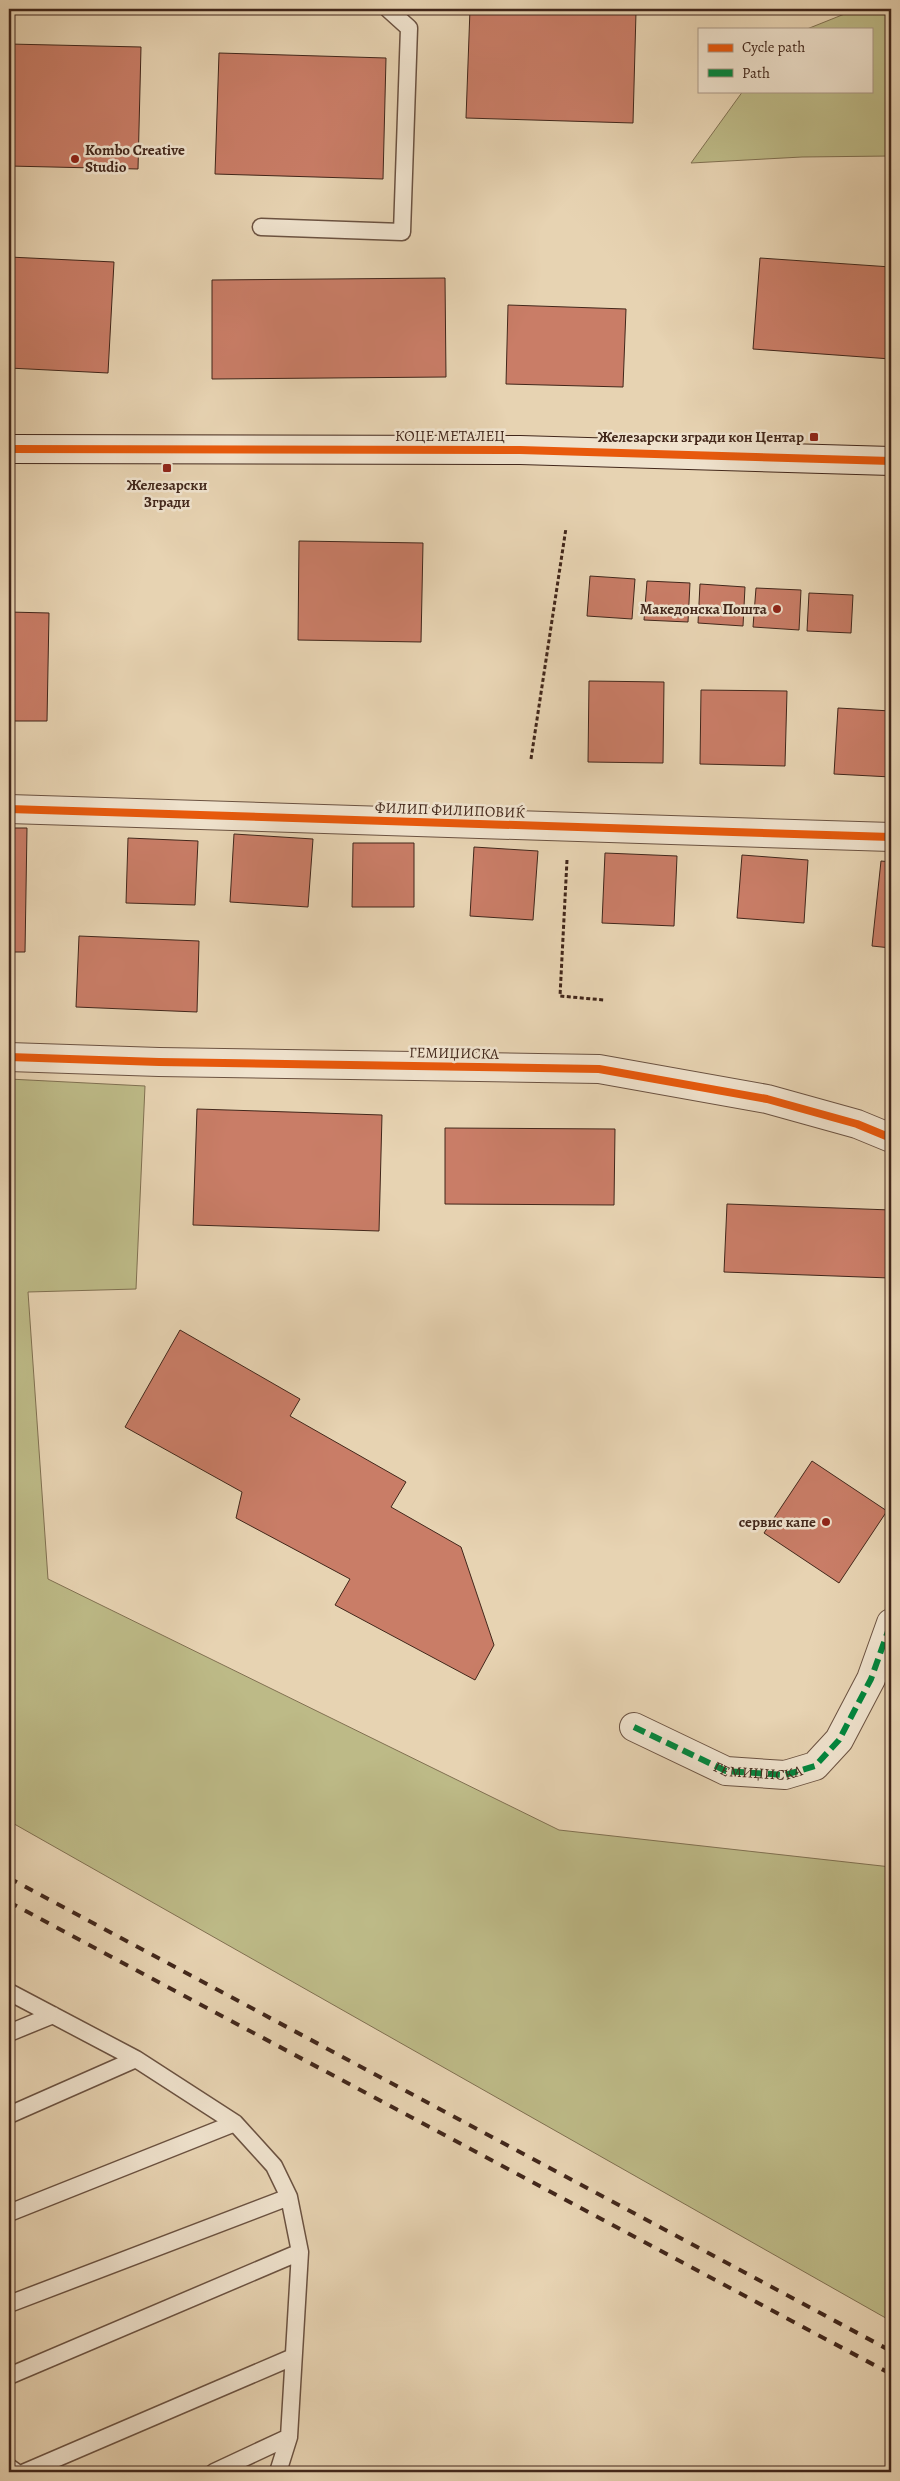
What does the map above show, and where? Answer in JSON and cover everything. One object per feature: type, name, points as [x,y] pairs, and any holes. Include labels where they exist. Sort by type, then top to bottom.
[{"type":"street","name":"КОЦЕ МЕТАЛЕЦ","points":[[9,449],[520,450],[891,461]]},
{"type":"street","name":"ФИЛИП ФИЛИПОВИЌ","points":[[9,809],[891,837]]},
{"type":"street","name":"ГЕМИЏИСКА","points":[[9,1057],[158,1062],[599,1069],[767,1099],[857,1124],[891,1138]]},
{"type":"street","name":"ГЕМИЏИСКА","points":[[634,1727],[726,1771],[785,1774],[815,1766],[839,1740],[871,1679],[891,1623]]},
{"type":"lane","points":[[262,227],[402,232],[409,28],[388,9]]},
{"type":"lane","points":[[9,1992],[136,2059],[235,2123],[274,2166],[289,2197],[300,2252],[289,2436],[278,2472]]},
{"type":"lane","points":[[9,2033],[53,2015]]},
{"type":"lane","points":[[9,2115],[136,2059]]},
{"type":"lane","points":[[9,2213],[235,2123]]},
{"type":"lane","points":[[9,2304],[289,2197]]},
{"type":"lane","points":[[9,2376],[300,2252]]},
{"type":"lane","points":[[25,2472],[293,2357]]},
{"type":"lane","points":[[214,2472],[289,2436]]},
{"type":"lane","points":[[9,2467],[16,2472]]},
{"type":"path","points":[[531,760],[566,528]]},
{"type":"path","points":[[568,827],[560,996],[604,1000]]},
{"type":"shaded area","points":[[853,9],[891,9],[891,156],[802,157],[691,163],[742,92],[872,92],[872,28],[810,28]]},
{"type":"shaded area","points":[[9,1079],[145,1086],[136,1289],[28,1292],[48,1579],[559,1830],[891,1867],[891,2321],[9,1821]]},
{"type":"building","points":[[470,9],[636,12],[633,123],[466,118]]},
{"type":"building","points":[[9,44],[141,47],[138,169],[9,166]]},
{"type":"building","points":[[219,53],[386,58],[383,179],[215,174]]},
{"type":"building","points":[[9,257],[114,262],[108,373],[9,368]]},
{"type":"building","points":[[760,258],[891,267],[891,359],[753,349]]},
{"type":"building","points":[[445,278],[446,377],[212,379],[212,280]]},
{"type":"building","points":[[508,305],[626,309],[623,387],[506,384]]},
{"type":"building","points":[[299,541],[423,543],[421,642],[298,640]]},
{"type":"building","points":[[891,547],[891,608],[889,608]]},
{"type":"building","points":[[590,576],[635,579],[632,619],[587,616]]},
{"type":"building","points":[[647,581],[690,583],[688,622],[644,620]]},
{"type":"building","points":[[700,584],[745,587],[743,626],[698,623]]},
{"type":"building","name":"Македонска Пошта","points":[[756,588],[801,590],[799,630],[753,627]]},
{"type":"building","points":[[809,593],[853,595],[851,633],[807,631]]},
{"type":"building","points":[[9,612],[49,613],[47,721],[9,721]]},
{"type":"building","points":[[589,681],[664,682],[663,763],[588,762]]},
{"type":"building","points":[[701,690],[787,691],[785,766],[700,764]]},
{"type":"building","points":[[838,708],[891,711],[891,777],[834,774]]},
{"type":"building","points":[[9,828],[27,828],[25,952],[9,952]]},
{"type":"building","points":[[234,834],[313,839],[308,907],[230,902]]},
{"type":"building","points":[[128,838],[198,841],[195,905],[126,903]]},
{"type":"building","points":[[353,843],[414,843],[414,907],[352,907]]},
{"type":"building","points":[[474,847],[538,851],[533,920],[470,916]]},
{"type":"building","points":[[605,853],[677,856],[674,926],[602,923]]},
{"type":"building","points":[[742,855],[808,860],[804,923],[737,918]]},
{"type":"building","points":[[881,861],[891,862],[891,948],[872,946]]},
{"type":"building","points":[[79,936],[199,941],[197,1012],[76,1007]]},
{"type":"building","points":[[197,1109],[382,1115],[379,1231],[193,1225]]},
{"type":"building","points":[[445,1128],[615,1129],[614,1205],[445,1204]]},
{"type":"building","points":[[727,1204],[891,1210],[890,1278],[724,1272]]},
{"type":"building","points":[[180,1330],[300,1399],[290,1416],[406,1482],[391,1507],[461,1547],[494,1645],[475,1680],[335,1605],[350,1579],[236,1518],[242,1492],[125,1427]]},
{"type":"building","name":"сервис капе","points":[[812,1461],[887,1511],[839,1583],[764,1533]]},
{"type":"railway","points":[[9,1878],[891,2351]]},
{"type":"railway","points":[[9,1902],[891,2374]]},
{"type":"marked path","points":[[634,1727],[726,1771],[785,1775],[815,1766],[839,1740],[871,1679],[891,1623]]},
{"type":"cycle path","points":[[9,449],[520,450],[891,461]]},
{"type":"cycle path","points":[[9,809],[891,837]]},
{"type":"cycle path","points":[[9,1057],[159,1062],[599,1069],[767,1099],[857,1124],[891,1138]]},
{"type":"place","name":"Kombo Creative Studio","points":[[75,159]]},
{"type":"place","name":"Железарски згради кон Центар","points":[[814,437]]},
{"type":"place","name":"Железарски Згради","points":[[167,468]]},
{"type":"place","name":"Македонска Пошта","points":[[777,609]]},
{"type":"place","name":"сервис капе","points":[[826,1522]]}]
